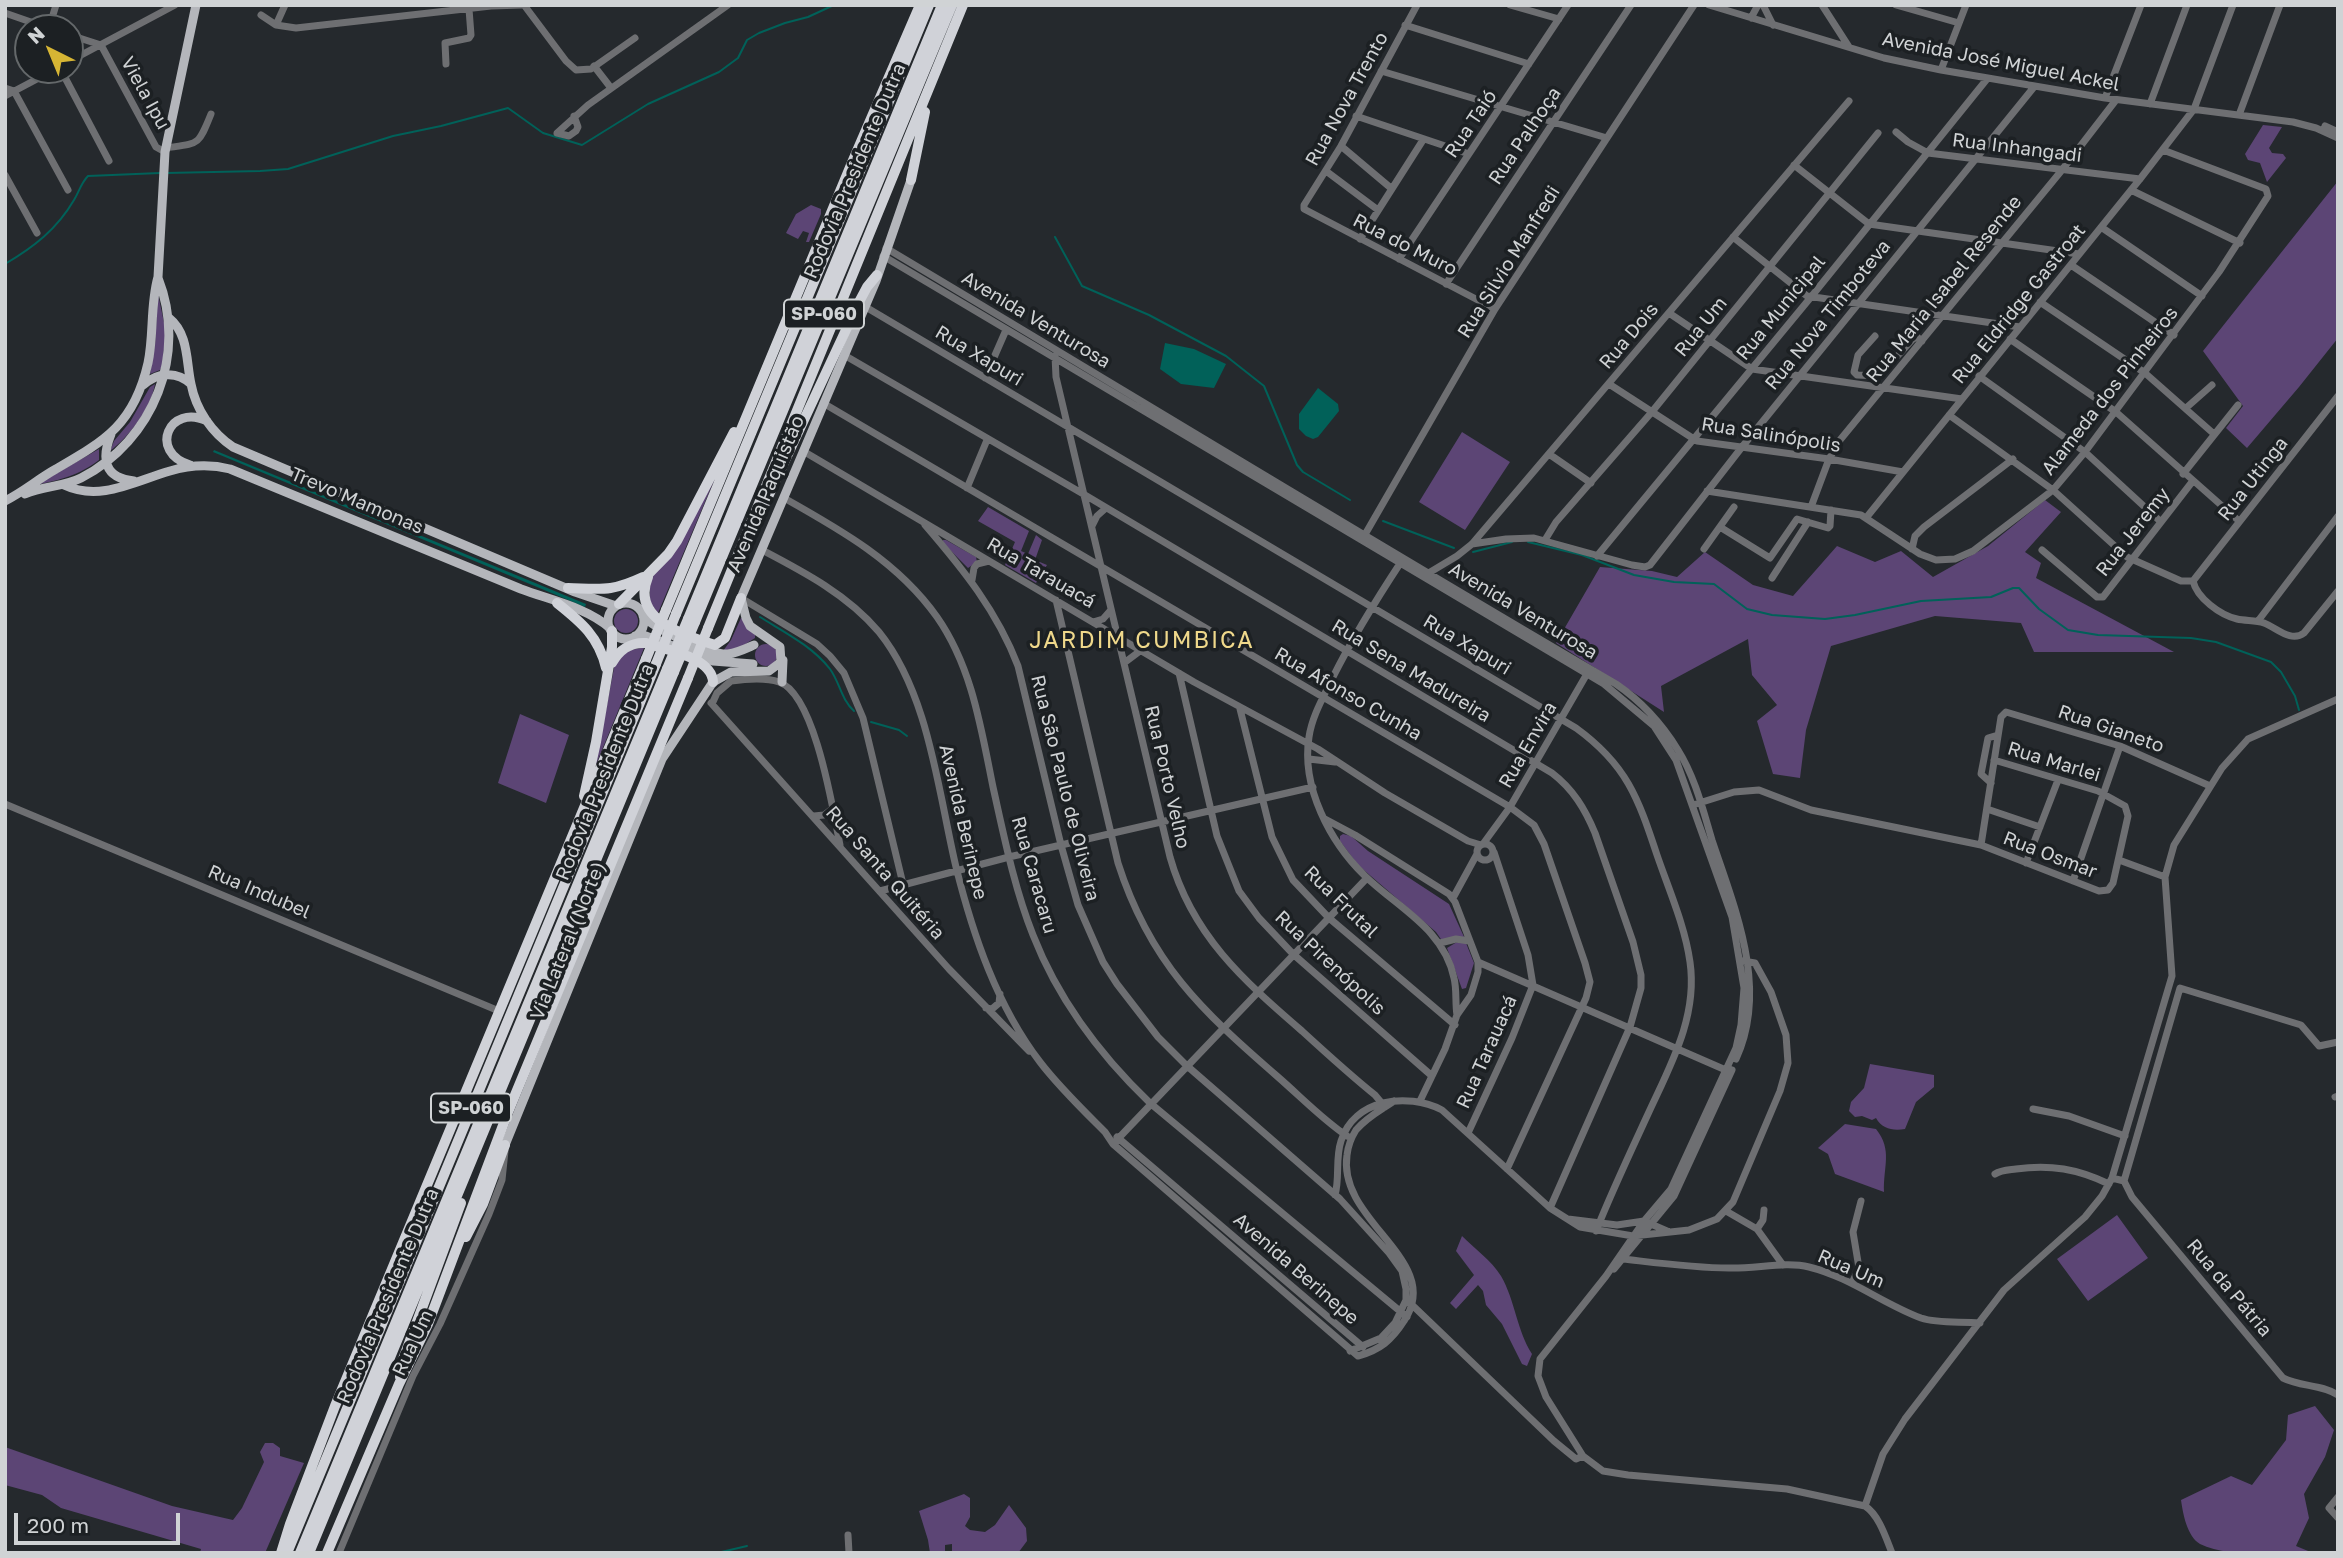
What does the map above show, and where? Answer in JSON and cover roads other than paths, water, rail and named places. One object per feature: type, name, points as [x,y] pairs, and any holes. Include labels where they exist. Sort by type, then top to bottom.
[{"type":"highway","points":[[281,1553],[335,1406],[577,824],[651,662],[753,402],[920,5]]},
{"type":"highway","name":"SP-060","points":[[671,612],[929,5]]},
{"type":"highway","name":"Rodovia Presidente Dutra","points":[[309,1553],[943,5]]},
{"type":"highway","name":"Rodovia Presidente Dutra","points":[[691,621],[952,5]]},
{"type":"highway","name":"Rodovia Presidente Dutra","points":[[327,1553],[399,1384],[417,1352],[508,1112],[963,5]]},
{"type":"highway","points":[[911,180],[930,88]]},
{"type":"highway","points":[[738,550],[759,517],[867,287],[877,275]]},
{"type":"highway","points":[[617,605],[650,573],[677,541],[745,411],[753,402]]},
{"type":"highway","points":[[568,588],[612,589],[650,573]]},
{"type":"highway","points":[[650,573],[644,593],[645,603],[653,616],[666,625],[716,645],[726,638],[741,598]]},
{"type":"highway","points":[[557,603],[591,632],[603,658],[607,676]]},
{"type":"highway","points":[[577,824],[596,742],[607,676],[611,630]]},
{"type":"highway","points":[[607,676],[618,653],[626,647],[642,643],[699,661],[711,672],[713,682]]},
{"type":"highway","name":"SP-060","points":[[286,1553],[651,662]]},
{"type":"highway","name":"Rodovia Presidente Dutra","points":[[300,1553],[671,670]]},
{"type":"highway","points":[[399,1384],[402,1362],[472,1173],[480,1140]]},
{"type":"highway","points":[[442,1288],[483,1204],[505,1145]]},
{"type":"main road","points":[[9,499],[88,452],[112,432],[123,420],[141,386],[149,361],[158,277],[165,150],[196,5]]},
{"type":"main road","name":"Avenida Paquistão","points":[[782,656],[778,644],[766,639],[750,626],[741,598],[877,275],[905,203],[911,180]]},
{"type":"main road","points":[[9,499],[79,479],[106,461],[131,438],[145,419],[164,374],[170,345],[169,318],[158,277]]},
{"type":"main road","name":"Trevo Mamonas","points":[[169,318],[175,322],[186,347],[196,402],[221,438],[247,455],[593,599],[617,605]]},
{"type":"main road","points":[[141,386],[152,377],[164,374],[180,377],[191,384]]},
{"type":"main road","points":[[193,466],[176,460],[170,453],[166,441],[168,432],[172,425],[183,417],[196,417],[207,421]]},
{"type":"main road","points":[[112,432],[104,454],[106,461],[115,476],[139,482]]},
{"type":"main road","name":"Trevo Mamonas","points":[[64,485],[96,492],[112,490],[193,466],[214,466],[238,471],[601,621],[611,630]]},
{"type":"main road","points":[[766,639],[740,652],[719,653],[653,626],[635,605],[617,605],[608,617],[611,630],[621,638],[643,635],[719,663],[741,662],[769,671],[776,668],[782,656]]},
{"type":"main road","points":[[635,636],[643,625],[643,616]]},
{"type":"main road","points":[[754,645],[750,653],[756,667]]},
{"type":"main road","points":[[782,656],[782,682]]},
{"type":"main road","points":[[713,682],[732,672],[756,667]]},
{"type":"main road","name":"Via Lateral (Norte)","points":[[505,1145],[667,751],[713,682]]},
{"type":"street","points":[[84,54],[175,5]]},
{"type":"street","points":[[276,25],[285,5]]},
{"type":"street","points":[[414,5],[415,15]]},
{"type":"street","points":[[261,15],[276,25],[308,28],[491,6],[523,5],[566,61],[576,70],[586,71],[635,38]]},
{"type":"street","points":[[573,117],[728,5]]},
{"type":"street","name":"Rua Nova Trento","points":[[1304,207],[1341,146],[1417,5]]},
{"type":"street","points":[[1510,5],[1559,19]]},
{"type":"street","name":"Rua Taió","points":[[1399,259],[1568,5]]},
{"type":"street","name":"Rua Palhoça","points":[[1446,284],[1631,5]]},
{"type":"street","name":"Rua Silvio Manfredi","points":[[1363,539],[1495,309],[1694,5]]},
{"type":"street","name":"Avenida José Miguel Ackel","points":[[1709,5],[1884,58],[1941,70],[2116,100],[2315,123],[2338,132]]},
{"type":"street","points":[[1751,18],[1760,5],[1773,25]]},
{"type":"street","points":[[1822,5],[1849,47]]},
{"type":"street","points":[[1896,5],[1912,7],[1959,23]]},
{"type":"street","points":[[1941,70],[1966,5]]},
{"type":"street","points":[[2105,98],[2141,5]]},
{"type":"street","points":[[2150,104],[2187,5]]},
{"type":"street","name":"Rua Eldridge Gastroat","points":[[1866,518],[2194,109],[2233,5]]},
{"type":"street","points":[[2239,115],[2280,5]]},
{"type":"street","points":[[446,64],[445,43],[469,38],[471,35],[469,9]]},
{"type":"street","points":[[1405,26],[1529,64]]},
{"type":"street","points":[[1829,41],[1836,26]]},
{"type":"street","points":[[84,40],[100,45]]},
{"type":"street","name":"Viela Ipu","points":[[100,45],[156,147],[165,150]]},
{"type":"street","points":[[594,66],[611,88]]},
{"type":"street","points":[[1381,71],[1607,138]]},
{"type":"street","name":"Rua Municipal","points":[[1597,556],[1987,79]]},
{"type":"street","points":[[5,96],[27,84]]},
{"type":"street","points":[[68,84],[109,161]]},
{"type":"street","name":"Rua Nova Timboteva","points":[[1597,556],[1632,565],[1650,565],[1742,447],[2034,87]]},
{"type":"street","points":[[5,88],[14,91],[68,191]]},
{"type":"street","name":"Rua Maria Isabel Resende","points":[[1811,507],[1829,459],[1840,440],[2062,170],[2116,100]]},
{"type":"street","name":"Rua Dois","points":[[1425,575],[1472,544],[1849,101]]},
{"type":"street","points":[[165,150],[196,143],[201,139],[211,114]]},
{"type":"street","points":[[1356,116],[1469,154]]},
{"type":"street","name":"Avenida José Miguel Ackel","points":[[2293,122],[2338,138]]},
{"type":"street","name":"Rua Inhangadi","points":[[1896,132],[1928,153],[2140,179]]},
{"type":"street","name":"Rua Um","points":[[1545,540],[1556,522],[1710,342],[1878,133]]},
{"type":"street","points":[[1360,239],[1423,140]]},
{"type":"street","points":[[1341,146],[1392,189]]},
{"type":"street","name":"Alameda dos Pinheiros","points":[[1866,518],[1912,549],[1936,560],[1963,557],[2053,490],[2085,452],[2240,243],[2268,196],[2266,189],[2163,150]]},
{"type":"street","points":[[1794,165],[1869,224],[2079,254]]},
{"type":"street","points":[[1326,171],[1378,210]]},
{"type":"street","points":[[5,175],[37,233]]},
{"type":"street","points":[[2131,190],[2240,243]]},
{"type":"street","name":"Rua do Muro","points":[[1304,207],[1306,212],[1495,309]]},
{"type":"street","points":[[2101,227],[2202,296]]},
{"type":"street","points":[[1733,237],[1811,297],[2020,327]]},
{"type":"street","name":"Avenida Venturosa","points":[[884,252],[1006,330],[1059,356]]},
{"type":"street","name":"Avenida Venturosa","points":[[884,252],[1588,671],[1618,694],[1660,733],[1697,803],[1737,917],[1746,972],[1740,1032],[1728,1072],[1671,1189],[1637,1235]]},
{"type":"street","points":[[2071,265],[2174,335]]},
{"type":"street","points":[[2040,302],[2145,373],[2214,434]]},
{"type":"street","name":"Rua Xapuri","points":[[864,306],[1561,719],[1591,738],[1618,766],[1628,780],[1643,813],[1681,925],[1690,964],[1690,1009],[1678,1048],[1598,1227]]},
{"type":"street","points":[[1669,313],[1752,369],[1886,386],[1962,399]]},
{"type":"street","points":[[985,378],[1006,330]]},
{"type":"street","points":[[1875,336],[1857,357],[1854,372],[1857,375],[1879,376],[1913,338],[1917,337],[1922,341]]},
{"type":"street","points":[[2010,339],[2116,412],[2239,521]]},
{"type":"street","name":"Rua Sena Madureira","points":[[844,355],[1535,764],[1571,790],[1588,816],[1595,833],[1633,942],[1641,975],[1641,988],[1630,1027],[1550,1208]]},
{"type":"street","name":"Rua Porto Velho","points":[[1059,356],[1056,377],[1175,875],[1194,915],[1224,959],[1256,992],[1384,1105]]},
{"type":"street","points":[[1979,376],[2085,452],[2161,522]]},
{"type":"street","name":"Rua Salinópolis","points":[[1609,384],[1692,439],[1903,472]]},
{"type":"street","points":[[2186,408],[2212,386]]},
{"type":"street","name":"Rua Utinga","points":[[2193,581],[2338,396]]},
{"type":"street","name":"Rua Afonso Cunha","points":[[823,403],[1510,807],[1534,825],[1544,844],[1589,974],[1589,990],[1507,1169]]},
{"type":"street","points":[[2183,474],[2238,405]]},
{"type":"street","points":[[1949,415],[2053,490],[2131,560],[2182,581],[2193,581],[2197,592],[2221,613],[2234,618],[2258,621],[2299,637],[2338,591]]},
{"type":"street","points":[[967,488],[987,440]]},
{"type":"street","name":"Rua Tarauacá","points":[[803,451],[1140,651],[1332,758],[1335,763]]},
{"type":"street","points":[[1549,454],[1591,483]]},
{"type":"street","points":[[1912,549],[1915,536],[1924,527],[2013,459]]},
{"type":"street","name":"Rua Jeremy","points":[[2042,550],[2097,597],[2103,597],[2192,482]]},
{"type":"street","points":[[1707,491],[1866,518]]},
{"type":"street","name":"Rua Caracaru","points":[[784,498],[886,562],[938,619],[958,653],[970,683],[1009,857],[1033,935],[1072,1010],[1117,1069],[1150,1103],[1404,1315]]},
{"type":"street","points":[[1091,527],[1097,516],[1106,508]]},
{"type":"street","points":[[1704,550],[1734,508]]},
{"type":"street","points":[[1720,527],[1770,558],[1797,519],[1828,528],[1831,510]]},
{"type":"street","points":[[2258,621],[2338,516]]},
{"type":"street","points":[[1772,578],[1808,522]]},
{"type":"street","name":"Rua São Paulo de Oliveira","points":[[925,525],[972,581],[996,617],[1018,666],[1060,845],[1078,905],[1103,962],[1136,1011],[1158,1037],[1186,1065],[1335,1195],[1399,1266],[1409,1302]]},
{"type":"street","points":[[1472,544],[1522,537],[1545,540],[1597,556]]},
{"type":"street","name":"Avenida Berinepe","points":[[762,550],[827,586],[847,602],[877,630],[899,661],[917,701],[957,870],[979,946],[1020,1031],[1040,1061],[1105,1132],[1115,1141],[1350,1350],[1358,1356],[1366,1350],[1115,1141]]},
{"type":"street","points":[[972,581],[977,564],[989,561]]},
{"type":"street","points":[[1401,562],[1346,651],[1312,724],[1308,746],[1313,787],[1324,819],[1344,853],[1367,878],[1423,925],[1440,943],[1454,979],[1457,1015],[1455,1025],[1420,1101]]},
{"type":"street","points":[[741,598],[817,644],[844,673],[863,718],[903,884]]},
{"type":"street","points":[[1056,600],[1111,834],[1127,890],[1149,937],[1175,977],[1222,1028],[1347,1136]]},
{"type":"street","points":[[1062,620],[1067,606]]},
{"type":"street","points":[[1093,622],[1103,619],[1111,611]]},
{"type":"street","points":[[1124,663],[1140,651]]},
{"type":"street","name":"Rua Envira","points":[[1453,898],[1472,866],[1485,853],[1491,836],[1588,671]]},
{"type":"street","name":"Rua Pirenópolis","points":[[1179,673],[1211,812],[1224,857],[1238,891],[1293,954],[1432,1076]]},
{"type":"street","name":"Rua Santa Quitéria","points":[[782,682],[731,681],[717,693],[711,704],[841,846],[948,969],[1040,1061]]},
{"type":"street","points":[[782,682],[802,704],[811,723],[841,846]]},
{"type":"street","points":[[1183,697],[1194,682]]},
{"type":"street","points":[[1865,1506],[1883,1454],[1892,1437],[2004,1290],[2093,1208],[2110,1181],[2172,976],[2165,877],[2174,845],[2210,786],[2248,739],[2338,699]]},
{"type":"street","name":"Rua Frutal","points":[[1240,709],[1261,799],[1284,866],[1303,893],[1328,918],[1455,1025]]},
{"type":"street","name":"Rua Gianeto","points":[[1998,735],[2001,717],[2009,711],[2120,746],[2210,786]]},
{"type":"street","points":[[1245,728],[1252,715]]},
{"type":"street","points":[[1981,845],[1987,809],[1991,783],[1994,760],[1998,735],[1988,738],[1981,774],[1991,783]]},
{"type":"street","points":[[2073,881],[2120,746]]},
{"type":"street","name":"Rua Tarauacá","points":[[1309,759],[1335,763],[1485,853],[1528,955],[1533,985],[1513,1038],[1468,1133]]},
{"type":"street","name":"Rua Marlei","points":[[1994,760],[2105,794]]},
{"type":"street","points":[[2026,863],[2057,780]]},
{"type":"street","points":[[880,891],[1009,857],[1313,787]]},
{"type":"street","name":"Rua Osmar","points":[[1697,803],[1734,792],[1759,790],[1811,810],[1981,845],[2099,891],[2108,890],[2113,883],[2119,860]]},
{"type":"street","points":[[2105,794],[2122,803],[2128,812],[2119,860],[2165,877]]},
{"type":"street","name":"Rua Indubel","points":[[5,804],[499,1011]]},
{"type":"street","points":[[814,816],[824,815],[832,809]]},
{"type":"street","points":[[1987,809],[2040,827]]},
{"type":"street","points":[[1324,819],[1414,870],[1453,898],[1478,962],[1471,995],[1457,1015]]},
{"type":"street","points":[[1115,1141],[1367,878]]},
{"type":"street","points":[[1440,943],[1456,939],[1469,942]]},
{"type":"street","points":[[1598,1227],[1621,1234],[1637,1235],[1700,1228],[1726,1211],[1739,1188],[1786,1076],[1788,1050],[1786,1035],[1769,986],[1755,963],[1744,961]]},
{"type":"street","points":[[1478,962],[1728,1072]]},
{"type":"street","points":[[1746,972],[1769,986]]},
{"type":"street","points":[[2172,976],[2180,988],[2301,1025],[2319,1046],[2338,1042]]},
{"type":"street","points":[[1995,1174],[2031,1167],[2061,1167],[2110,1181],[2124,1181],[2180,988]]},
{"type":"street","points":[[986,1008],[992,1009],[999,1003],[1000,993]]},
{"type":"street","points":[[1335,1195],[1338,1187],[1338,1154],[1347,1136],[1368,1109],[1371,1100],[1367,1088]]},
{"type":"street","points":[[1368,1109],[1394,1101],[1420,1101],[1442,1110],[1550,1208],[1580,1227],[1647,1222],[1667,1231]]},
{"type":"street","points":[[1350,1350],[1366,1350],[1381,1338],[1404,1315],[1413,1289],[1407,1267],[1363,1212],[1349,1184],[1347,1136],[1384,1105]]},
{"type":"street","points":[[2033,1109],[2069,1116],[2125,1136]]},
{"type":"street","name":"Rua Um","points":[[339,1553],[413,1376],[440,1324],[497,1195],[505,1165],[505,1145]]},
{"type":"street","name":"Rua da Pátria","points":[[2124,1181],[2132,1197],[2283,1378],[2326,1388],[2338,1395]]},
{"type":"street","points":[[1852,1283],[1859,1268],[1853,1232],[1861,1201]]},
{"type":"street","points":[[1757,1229],[1763,1220],[1764,1210]]},
{"type":"street","points":[[1726,1211],[1757,1229],[1783,1265]]},
{"type":"street","points":[[1621,1234],[1625,1246]]},
{"type":"street","points":[[1606,1276],[1625,1246],[1637,1235]]},
{"type":"street","points":[[1637,1235],[1623,1259],[1544,1351],[1538,1370],[1545,1396],[1583,1456],[1603,1471],[1611,1473],[1787,1489],[1865,1506],[1878,1522],[1892,1553]]},
{"type":"street","name":"Rua Um","points":[[1623,1259],[1726,1268],[1767,1268],[1783,1265],[1809,1267],[1852,1283],[1921,1318],[1980,1323]]},
{"type":"street","points":[[1409,1302],[1554,1441],[1576,1459],[1583,1456]]},
{"type":"street","points":[[2338,1497],[2329,1508],[2338,1517]]},
{"type":"street","points":[[848,1535],[849,1553]]},
{"type":"waterway","points":[[166,173],[288,169],[393,136],[508,108],[543,133],[582,145],[648,104],[719,72],[738,58],[747,40],[759,33],[808,17],[834,5]]},
{"type":"waterway","points":[[5,264],[26,251],[52,229],[88,176],[160,173]]},
{"type":"waterway","points":[[1055,237],[1082,286],[1149,315],[1226,356],[1264,386],[1297,465],[1303,472],[1350,500]]},
{"type":"waterway","points":[[1383,521],[1454,548]]},
{"type":"waterway","points":[[1473,552],[1512,542]]},
{"type":"waterway","points":[[1528,542],[1582,555],[1634,575],[1674,582],[1714,584],[1747,609],[1772,615],[1825,619],[1921,601],[1991,597],[2019,588],[2039,609],[2068,630],[2098,635],[2191,638],[2216,642],[2271,662],[2281,672],[2295,696],[2299,710]]},
{"type":"waterway","points":[[760,617],[815,653],[830,669],[854,711]]},
{"type":"waterway","points":[[871,722],[899,730],[907,736]]},
{"type":"waterway","points":[[717,1553],[747,1546]]},
{"type":"district","name":"JARDIM CUMBICA","points":[[1142,641]]}]
